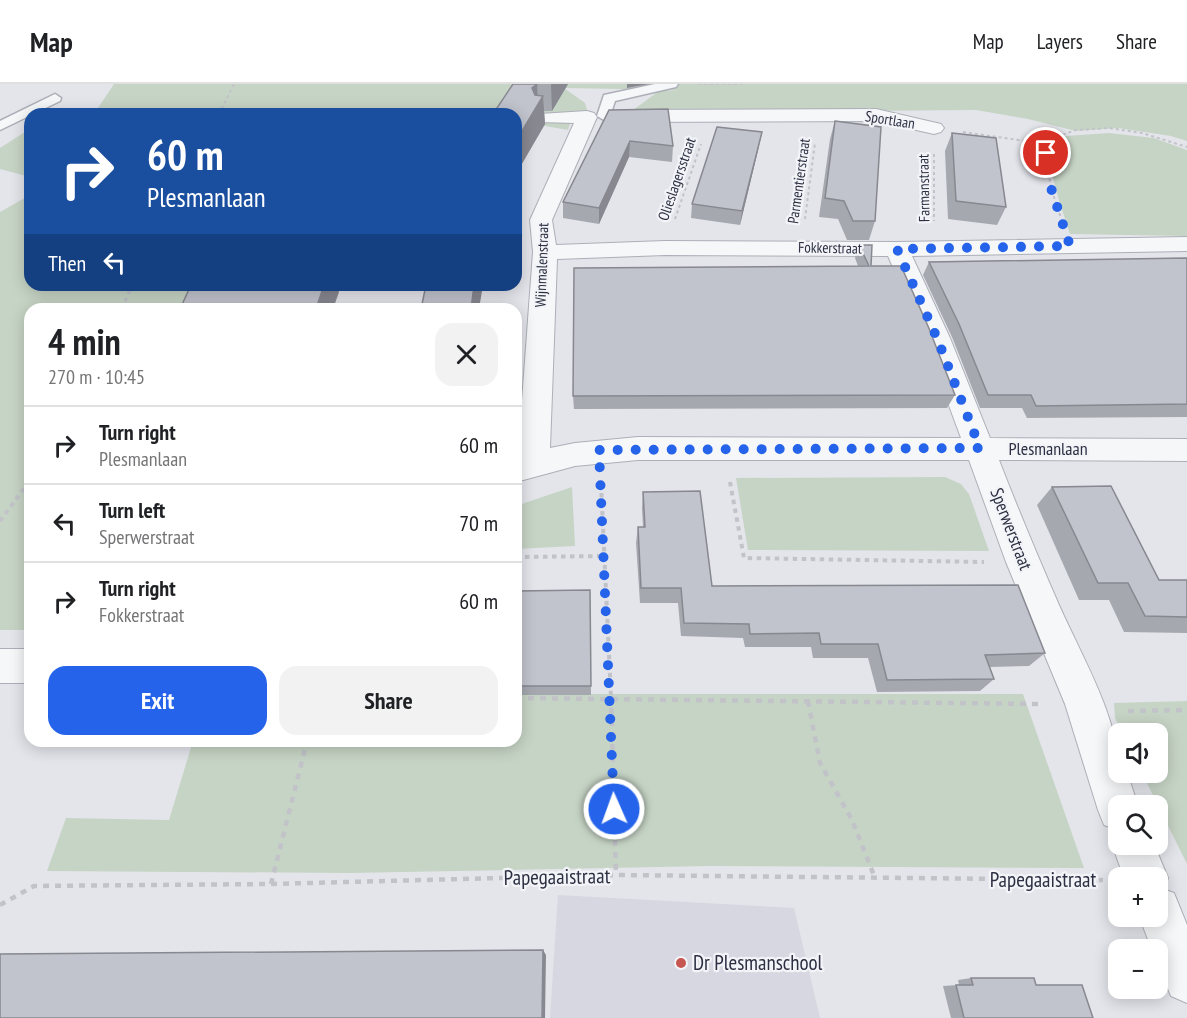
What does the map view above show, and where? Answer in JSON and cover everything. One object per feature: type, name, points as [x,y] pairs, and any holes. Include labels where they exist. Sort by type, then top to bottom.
[{"type":"street","name":"Sportlaan","points":[[596,116],[876,115],[933,128]]},
{"type":"street","points":[[546,118],[596,116]]},
{"type":"street","name":"Wijnmalenstraat","points":[[525,466],[545,252],[541,220],[596,116]]},
{"type":"street","name":"Fokkerstraat","points":[[545,252],[665,248],[897,249],[1187,244]]},
{"type":"street","name":"Sperwerstraat","points":[[897,249],[937,338],[1023,562],[1084,704],[1114,795]]},
{"type":"street","name":"Plesmanlaan","points":[[525,466],[599,450],[980,448],[1187,450]]},
{"type":"street","points":[[0,666],[24,666]]},
{"type":"street","points":[[1170,919],[1187,980]]},
{"type":"lane","points":[[596,116],[609,98],[672,84]]},
{"type":"lane","points":[[35,108],[55,98]]},
{"type":"lane","points":[[0,126],[24,114]]},
{"type":"path","points":[[222,108],[234,84]]},
{"type":"path","points":[[672,84],[742,84]]},
{"type":"path","name":"Parmentierstraat","points":[[794,248],[802,235],[819,114]]},
{"type":"path","name":"Olieslagersstraat","points":[[665,248],[703,136],[706,116]]},
{"type":"path","name":"Sportlaan","points":[[933,128],[1044,143],[1062,134],[1086,129],[1119,130],[1166,139],[1187,147]]},
{"type":"path","name":"Farmanstraat","points":[[933,128],[935,248]]},
{"type":"path","points":[[1044,143],[1051,188],[1070,246]]},
{"type":"path","points":[[599,450],[611,698],[616,875]]},
{"type":"path","points":[[724,450],[744,558],[1023,562]]},
{"type":"path","points":[[0,521],[24,488]]},
{"type":"path","points":[[522,557],[605,556]]},
{"type":"path","points":[[522,698],[1084,704],[1108,711],[1187,710]]},
{"type":"path","points":[[808,701],[820,763],[852,820],[875,878]]},
{"type":"path","points":[[271,884],[305,747]]},
{"type":"path","name":"Papegaaistraat","points":[[0,905],[34,886],[271,884],[616,875],[1108,879]]},
{"type":"shaded area","name":"Dr Plesmanschool","points":[[558,895],[794,908],[820,1018],[550,1018]]},
{"type":"green space","points":[[114,84],[1187,84],[1187,141],[1171,136],[1118,128],[1076,131],[1028,119],[976,110],[629,113],[659,91],[678,90],[564,88],[585,103],[588,113],[571,120],[568,130],[522,122],[522,108],[98,108]]},
{"type":"green space","points":[[24,133],[24,175],[0,169],[0,148]]},
{"type":"green space","points":[[1109,133],[1154,138],[1187,150],[1187,236],[1070,234],[1053,176],[1050,153],[1052,144],[1066,136]]},
{"type":"green space","points":[[24,198],[24,291],[231,291],[214,303],[24,303],[24,630],[0,630],[0,212]]},
{"type":"green space","points":[[945,477],[961,484],[969,494],[989,551],[748,550],[736,478]]},
{"type":"green space","points":[[572,487],[575,546],[522,549],[522,504]]},
{"type":"green space","points":[[522,694],[1023,694],[1084,868],[709,866],[350,873],[47,871],[66,818],[169,820],[191,747],[522,747]]},
{"type":"green space","points":[[1187,701],[1187,864],[1168,826],[1168,795],[1153,795],[1147,783],[1168,783],[1168,723],[1117,723],[1114,703]]},
{"type":"building","points":[[513,84],[537,84],[532,88],[535,95],[543,96],[522,131],[522,108],[497,108]]},
{"type":"building","points":[[668,109],[673,146],[630,141],[599,208],[563,202],[609,110]]},
{"type":"building","points":[[835,121],[881,127],[875,221],[853,221],[844,201],[825,198]]},
{"type":"building","points":[[717,127],[762,132],[742,211],[692,204]]},
{"type":"building","points":[[952,133],[996,138],[1006,207],[956,201]]},
{"type":"building","points":[[859,245],[872,245],[871,266],[901,266],[955,395],[573,396],[574,268],[869,266]]},
{"type":"building","points":[[1187,258],[1187,404],[1036,406],[1031,395],[988,395],[959,324],[929,262]]},
{"type":"building","points":[[188,291],[322,291],[318,303],[183,303]]},
{"type":"building","points":[[425,291],[473,291],[472,303],[422,303]]},
{"type":"building","points":[[1111,486],[1159,580],[1187,580],[1187,617],[1145,616],[1128,583],[1098,583],[1052,487]]},
{"type":"building","points":[[700,491],[712,586],[1018,585],[1045,653],[985,655],[994,679],[887,680],[878,644],[821,644],[819,633],[750,634],[749,624],[684,623],[681,588],[641,588],[638,527],[645,527],[643,492]]},
{"type":"building","points":[[590,590],[591,686],[522,686],[522,591]]},
{"type":"building","points":[[543,950],[542,1018],[0,1018],[0,954]]},
{"type":"building","points":[[971,978],[1034,978],[1036,985],[1082,985],[1093,1018],[964,1018],[956,985],[973,985]]},
{"type":"place","name":"Dr Plesmanschool","points":[[681,963]]},
{"type":"route","points":[[614,809],[599,450],[980,448],[937,338],[897,249],[1070,246],[1051,188],[1046,153]]}]
